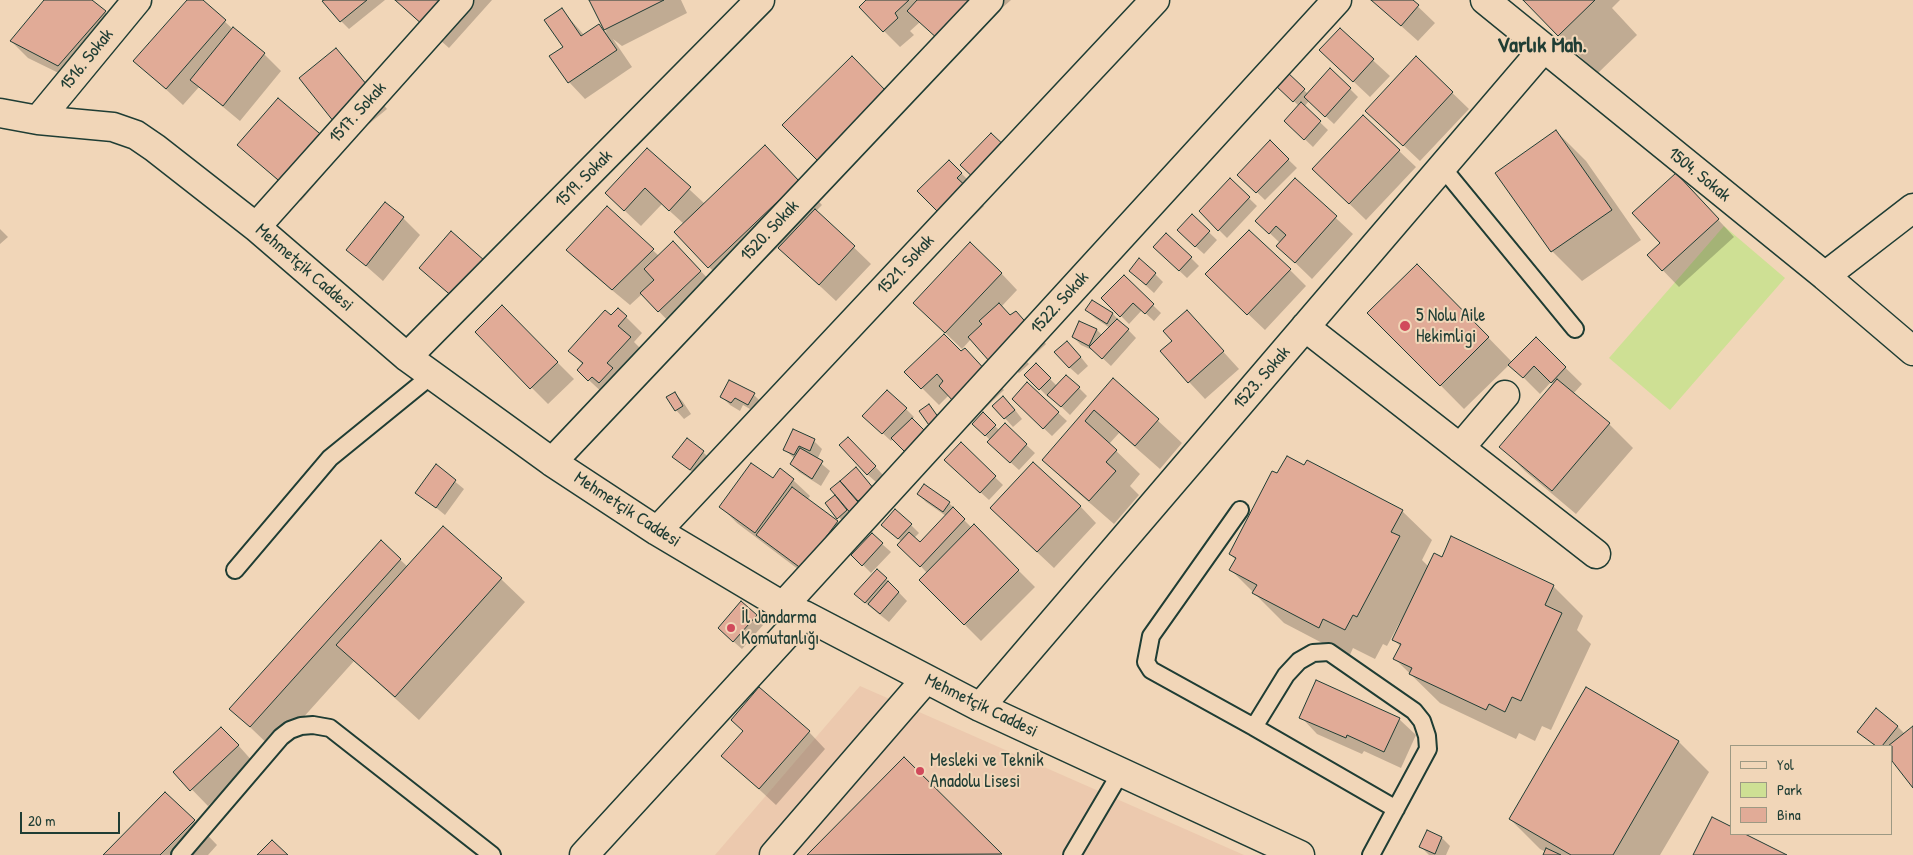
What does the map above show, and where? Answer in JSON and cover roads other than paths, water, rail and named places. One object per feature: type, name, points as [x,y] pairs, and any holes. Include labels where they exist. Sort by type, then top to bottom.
[{"type":"street","name":"1516. Sokak","points":[[38,120],[136,0]]},
{"type":"street","name":"1517. Sokak","points":[[256,226],[459,0]]},
{"type":"street","name":"1519. Sokak","points":[[407,357],[760,0]]},
{"type":"street","name":"1520. Sokak","points":[[552,462],[989,0]]},
{"type":"street","name":"1521. Sokak","points":[[657,530],[1155,0]]},
{"type":"street","name":"1522. Sokak","points":[[584,855],[793,610],[1337,0]]},
{"type":"street","name":"1504. Sokak","points":[[1485,0],[1824,276],[1913,351]]},
{"type":"street","name":"1523. Sokak","points":[[980,707],[1544,48]]},
{"type":"street","name":"Mehmetçik Caddesi","points":[[0,113],[38,120],[113,127],[136,136],[155,148],[256,226],[407,357],[552,462],[657,530],[793,610],[980,707],[1300,855]]},
{"type":"street","points":[[1824,276],[1913,208]]},
{"type":"street","points":[[1305,327],[1596,554]]},
{"type":"street","points":[[1460,448],[1505,395]]},
{"type":"street","points":[[774,855],[926,679]]},
{"type":"lane","points":[[1442,167],[1575,329]]},
{"type":"lane","points":[[236,570],[330,458],[432,375]]},
{"type":"lane","points":[[1240,510],[1151,636],[1146,662],[1151,670],[1396,808]]},
{"type":"lane","points":[[1254,727],[1286,675],[1299,661],[1314,653],[1329,652],[1414,711],[1422,721],[1427,736],[1428,749],[1371,855]]},
{"type":"lane","points":[[180,855],[281,737],[290,730],[301,726],[313,725],[330,728],[492,855]]},
{"type":"lane","points":[[1072,855],[1121,772]]},
{"type":"place","name":"5 Nolu Aile Hekimligi","points":[[1405,326]]},
{"type":"place","name":"İl Jandarma Komutanlığı","points":[[731,628]]},
{"type":"place","name":"Mesleki ve Teknik Anadolu Lisesi","points":[[920,771]]},
{"type":"district","name":"Varlık Mah.","points":[[1542,46]]}]
